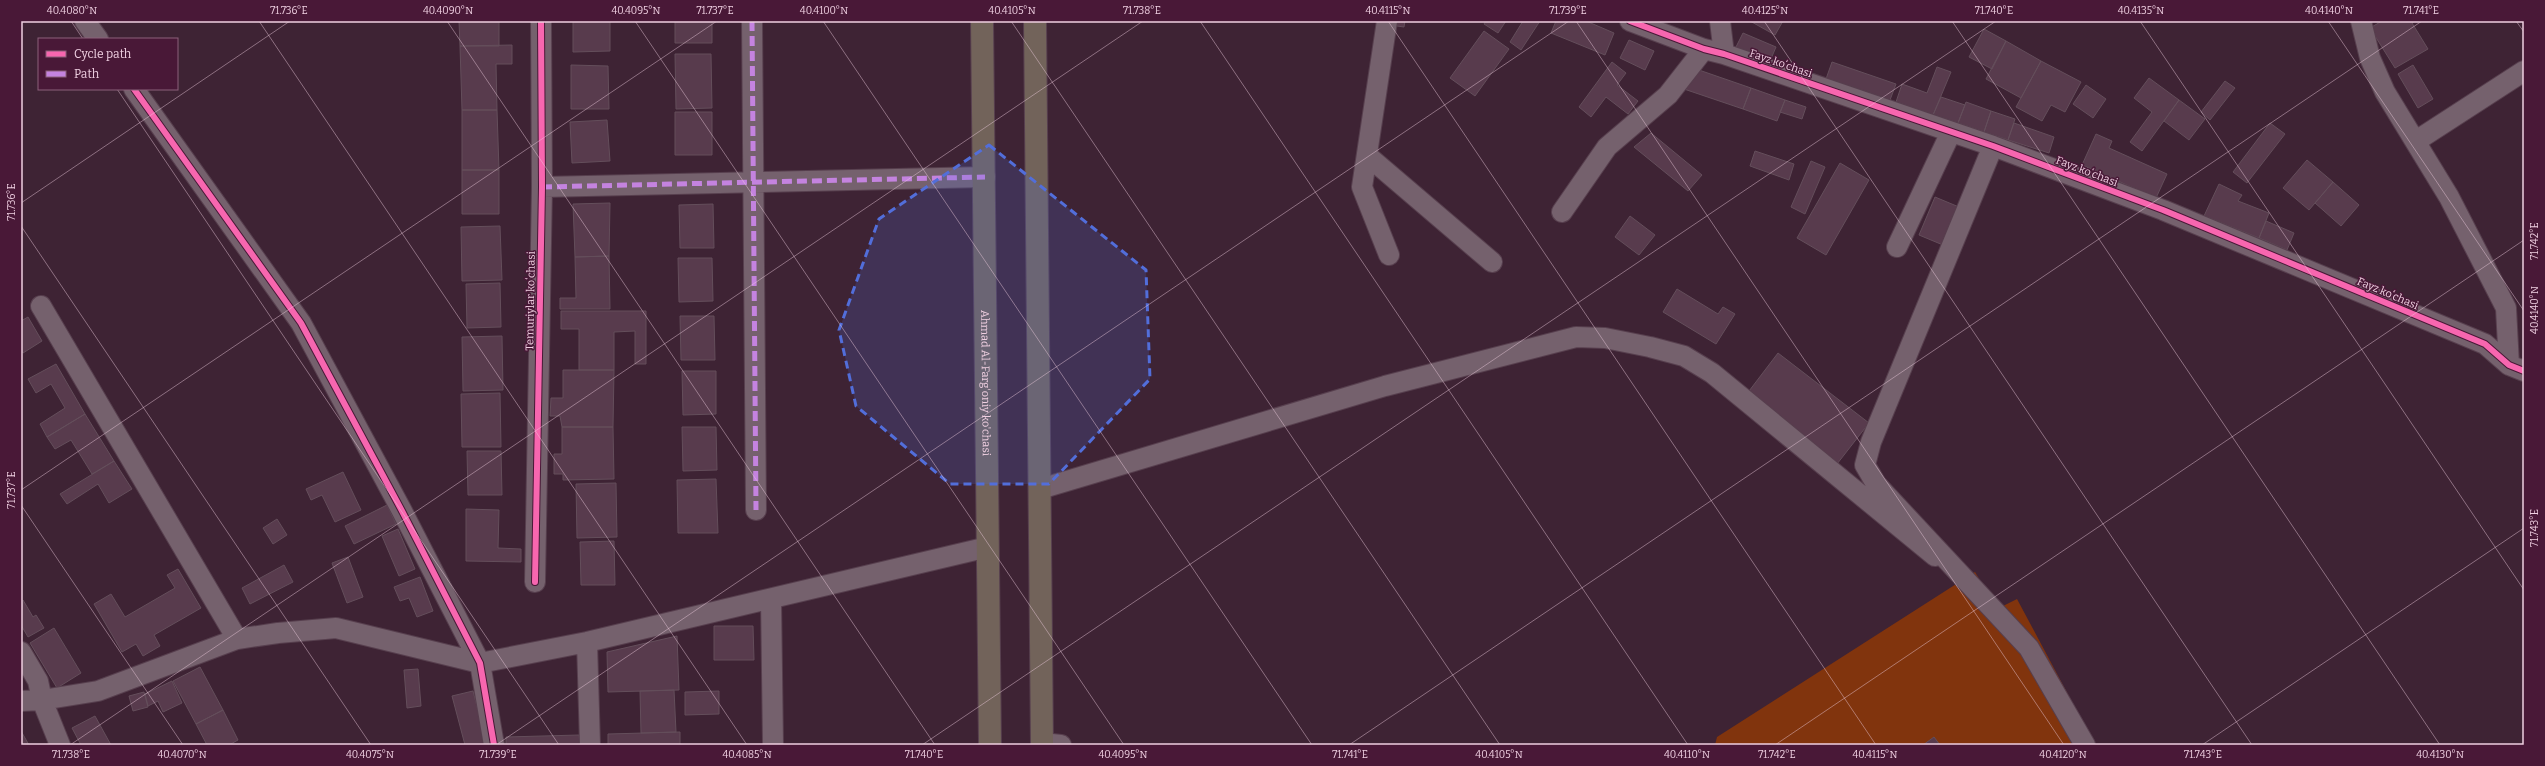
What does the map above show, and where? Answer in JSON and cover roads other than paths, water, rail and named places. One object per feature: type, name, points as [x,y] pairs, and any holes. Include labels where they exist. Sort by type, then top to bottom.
[{"type":"highway","name":"Ahmad Al-Farg'oniy ko'chasi","points":[[982,21],[985,177],[990,745]]},
{"type":"highway","points":[[1035,21],[1040,489],[1048,744]]},
{"type":"street","points":[[85,21],[97,38]]},
{"type":"street","name":"Temuriylar koʻchasi","points":[[534,582],[542,187],[541,21]]},
{"type":"street","points":[[752,21],[756,510]]},
{"type":"street","points":[[1387,21],[1368,157],[1362,187],[1390,254]]},
{"type":"street","name":"Fayz koʻchasi","points":[[1630,21],[1704,49],[1724,54],[1994,146],[2163,210],[2485,344],[2516,368]]},
{"type":"street","points":[[1720,21],[1724,54]]},
{"type":"street","name":"Fayz koʻchasi","points":[[2361,21],[2370,58],[2385,92],[2449,197],[2506,308],[2516,368]]},
{"type":"street","points":[[1562,212],[1607,147],[1668,95],[1704,49]]},
{"type":"street","points":[[2416,141],[2524,71]]},
{"type":"street","points":[[135,90],[301,323],[402,511],[480,663],[494,745]]},
{"type":"street","points":[[1897,247],[1951,132]]},
{"type":"street","points":[[1994,146],[1871,442],[1865,465],[1876,484],[2028,648],[2085,745]]},
{"type":"street","points":[[1368,157],[1492,262]]},
{"type":"street","points":[[542,187],[753,184],[985,177]]},
{"type":"street","points":[[41,306],[237,639]]},
{"type":"street","points":[[1040,489],[1385,386],[1576,337],[1605,338],[1684,356],[1712,373],[1935,556]]},
{"type":"street","points":[[21,701],[42,700],[98,691],[237,639],[278,633],[336,628],[480,663],[587,642],[771,600],[988,547]]},
{"type":"street","points":[[771,600],[773,745]]},
{"type":"street","points":[[587,642],[590,745]]},
{"type":"street","points":[[21,652],[38,681],[42,700],[60,745]]}]
